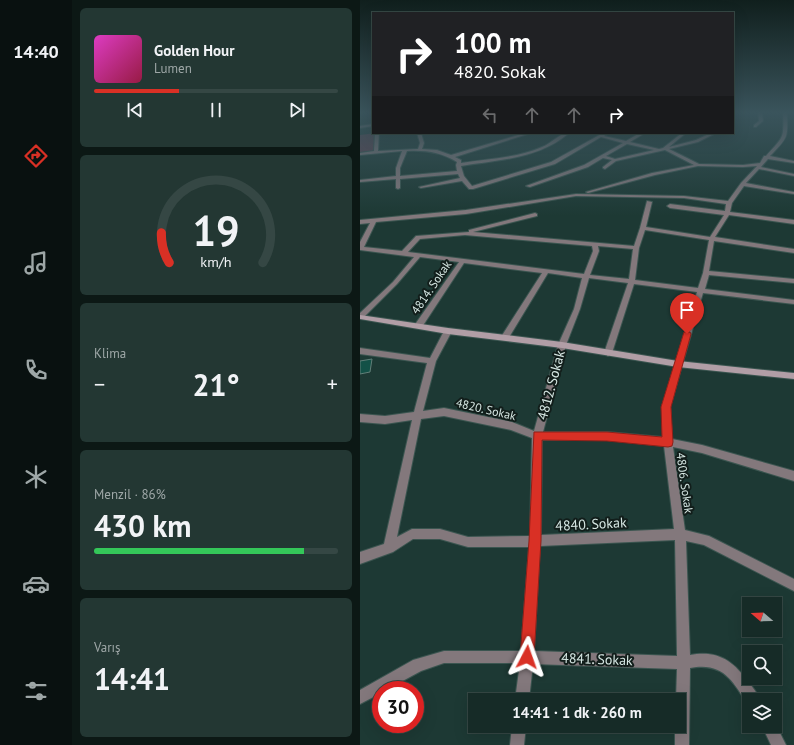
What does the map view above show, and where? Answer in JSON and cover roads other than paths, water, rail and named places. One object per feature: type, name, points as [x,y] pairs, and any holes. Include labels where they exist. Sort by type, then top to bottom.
[{"type":"street","points":[[376,147],[376,153]]},
{"type":"street","points":[[452,156],[483,147]]},
{"type":"street","points":[[458,165],[522,155],[546,147]]},
{"type":"street","points":[[360,154],[420,149],[452,156],[459,161],[458,165],[463,179],[471,188],[552,163],[581,147]]},
{"type":"street","points":[[528,186],[586,166],[620,147]]},
{"type":"street","points":[[646,147],[658,150]]},
{"type":"street","points":[[605,168],[615,160],[674,147]]},
{"type":"street","name":"4806. Sokak","points":[[682,745],[684,663],[680,534],[668,442],[666,407],[706,273],[712,238],[727,214],[729,203],[743,184],[777,147]]},
{"type":"street","points":[[665,149],[698,165]]},
{"type":"street","points":[[398,188],[398,168],[405,150]]},
{"type":"street","points":[[604,157],[615,160]]},
{"type":"street","points":[[360,222],[373,222],[466,212],[576,195],[654,174],[698,165],[743,166],[762,163],[794,162]]},
{"type":"street","points":[[762,163],[794,175]]},
{"type":"street","points":[[360,181],[397,179],[460,172]]},
{"type":"street","points":[[421,187],[463,179]]},
{"type":"street","points":[[743,184],[794,193]]},
{"type":"street","points":[[576,195],[677,197],[729,203]]},
{"type":"street","points":[[608,353],[632,282],[636,248],[643,228],[649,202]]},
{"type":"street","points":[[670,206],[794,222]]},
{"type":"street","points":[[403,254],[418,237],[464,233],[535,215]]},
{"type":"street","points":[[373,222],[360,248],[462,262],[794,302]]},
{"type":"street","points":[[643,228],[794,251]]},
{"type":"street","points":[[464,233],[636,248]]},
{"type":"street","name":"4812. Sokak","points":[[523,693],[527,657],[535,541],[537,436],[562,345],[577,309],[586,276],[596,251],[594,244]]},
{"type":"street","points":[[360,317],[395,283],[418,256]]},
{"type":"street","name":"4814. Sokak","points":[[419,326],[462,262]]},
{"type":"street","points":[[505,337],[546,272]]},
{"type":"street","points":[[706,273],[794,281]]},
{"type":"street","points":[[360,317],[448,331],[562,345],[678,364],[794,376]]},
{"type":"street","points":[[389,548],[417,415],[432,361],[448,331]]},
{"type":"street","points":[[360,351],[432,361]]},
{"type":"street","name":"4820. Sokak","points":[[360,418],[385,420],[444,412],[512,426],[537,436],[607,436],[668,442],[702,449],[794,476]]},
{"type":"street","name":"4840. Sokak","points":[[360,558],[389,548],[412,534],[440,534],[468,542],[535,541],[680,534],[705,540],[794,585]]},
{"type":"street","name":"4841. Sokak","points":[[360,697],[418,665],[444,657],[527,657],[684,663],[697,660],[711,661],[723,664],[735,673],[748,693]]},
{"type":"street","points":[[517,745],[518,733]]},
{"type":"street","points":[[773,733],[780,745]]}]
